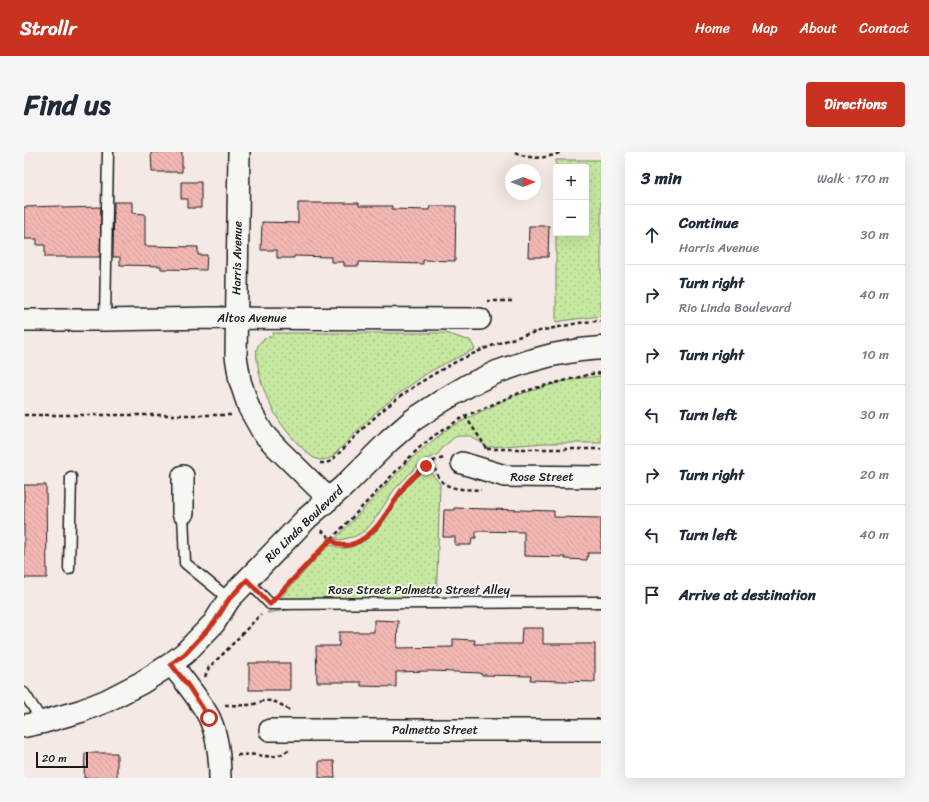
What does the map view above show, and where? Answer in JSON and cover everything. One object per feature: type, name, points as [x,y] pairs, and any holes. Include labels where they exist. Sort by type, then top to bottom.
[{"type":"main road","name":"Rio Linda Boulevard","points":[[34,724],[81,711],[106,701],[141,683],[185,654],[214,623],[229,599],[307,518],[344,486],[389,441],[413,420],[442,400],[497,372],[526,362],[552,355],[601,348]]},
{"type":"street","name":"Harris Avenue","points":[[239,152],[236,356],[240,381],[249,408],[263,432],[277,448],[329,499]]},
{"type":"street","name":"Altos Avenue","points":[[24,320],[236,318],[481,310]]},
{"type":"street","name":"Rose Street","points":[[462,462],[505,476],[601,477]]},
{"type":"street","points":[[183,476],[183,513]]},
{"type":"street","points":[[171,664],[189,687],[209,718],[219,751],[220,778]]},
{"type":"street","name":"Palmetto Street","points":[[270,730],[601,730]]},
{"type":"lane","points":[[105,320],[108,152]]},
{"type":"lane","points":[[69,569],[71,477]]},
{"type":"lane","points":[[183,513],[185,563],[229,599]]},
{"type":"lane","points":[[247,580],[270,604]]},
{"type":"lane","name":"Rose Street Palmetto Street Alley","points":[[270,604],[601,602]]},
{"type":"lane","points":[[24,693],[34,724]]},
{"type":"path","points":[[515,152],[529,157],[540,158],[561,152]]},
{"type":"path","points":[[481,310],[513,301]]},
{"type":"path","points":[[316,462],[326,463],[331,461],[382,411],[398,398],[442,369],[486,348],[512,338],[556,327],[601,321]]},
{"type":"path","points":[[206,682],[205,677],[209,667],[232,645],[382,485],[435,436],[465,416],[522,392],[590,374],[601,373]]},
{"type":"path","points":[[24,415],[235,415]]},
{"type":"path","points":[[486,449],[601,449]]},
{"type":"path","points":[[331,539],[337,544],[348,545],[360,541],[368,536],[378,526],[409,481],[421,469],[433,461]]},
{"type":"green space","points":[[556,160],[601,160],[601,316],[556,322],[556,236],[589,236],[589,164],[556,164]]},
{"type":"green space","points":[[273,333],[446,333],[470,340],[475,349],[429,372],[397,395],[374,414],[332,457],[321,460],[314,458],[292,438],[278,419],[268,399],[260,377],[257,351],[259,343],[262,340],[272,336]]},
{"type":"green space","points":[[601,376],[601,443],[546,443],[488,447],[470,436],[455,437],[443,447],[438,454],[420,463],[394,490],[366,530],[356,536],[340,540],[335,539],[413,457],[447,429],[511,397],[560,382]]},
{"type":"green space","points":[[427,468],[440,484],[436,607],[307,607],[267,613],[329,544],[339,548],[348,548],[371,536],[383,522],[403,491]]},
{"type":"building","points":[[151,152],[182,152],[182,172],[152,172]]},
{"type":"building","points":[[181,182],[201,182],[201,208],[188,208],[188,199],[181,199]]},
{"type":"building","points":[[114,202],[132,202],[132,213],[145,214],[145,246],[198,247],[198,255],[207,255],[206,270],[161,269],[161,266],[120,265],[120,257],[113,257]]},
{"type":"building","points":[[298,203],[359,203],[359,206],[392,206],[392,209],[429,210],[430,206],[456,206],[455,261],[423,260],[423,264],[359,262],[359,266],[344,266],[344,262],[331,262],[331,257],[294,256],[294,258],[277,258],[277,250],[261,250],[262,222],[298,223]]},
{"type":"building","points":[[62,206],[62,208],[101,207],[100,257],[45,257],[45,245],[37,245],[37,239],[24,239],[24,207]]},
{"type":"building","points":[[529,226],[549,226],[548,257],[528,257]]},
{"type":"building","points":[[24,485],[46,485],[47,578],[24,578]]},
{"type":"building","points":[[454,508],[554,511],[554,517],[601,518],[601,553],[588,553],[587,560],[565,559],[565,557],[524,556],[524,532],[476,531],[476,538],[472,538],[471,545],[455,545],[455,537],[443,537],[444,510],[454,510]]},
{"type":"building","points":[[374,620],[398,621],[397,648],[453,647],[453,639],[475,640],[474,644],[521,644],[522,628],[543,628],[543,644],[595,644],[595,682],[530,680],[531,676],[481,675],[481,673],[430,671],[396,672],[396,687],[361,686],[361,682],[317,682],[316,646],[339,646],[339,632],[374,632]]},
{"type":"building","points":[[249,663],[290,663],[290,690],[249,690]]},
{"type":"building","points":[[85,753],[117,753],[117,778],[84,778]]},
{"type":"building","points":[[319,761],[334,761],[335,778],[319,778]]},
{"type":"route","points":[[209,718],[189,687],[171,664],[185,654],[214,623],[229,599],[247,580],[270,604],[331,539],[337,544],[348,545],[360,541],[368,536],[378,526],[403,488],[421,469],[426,466]]}]
